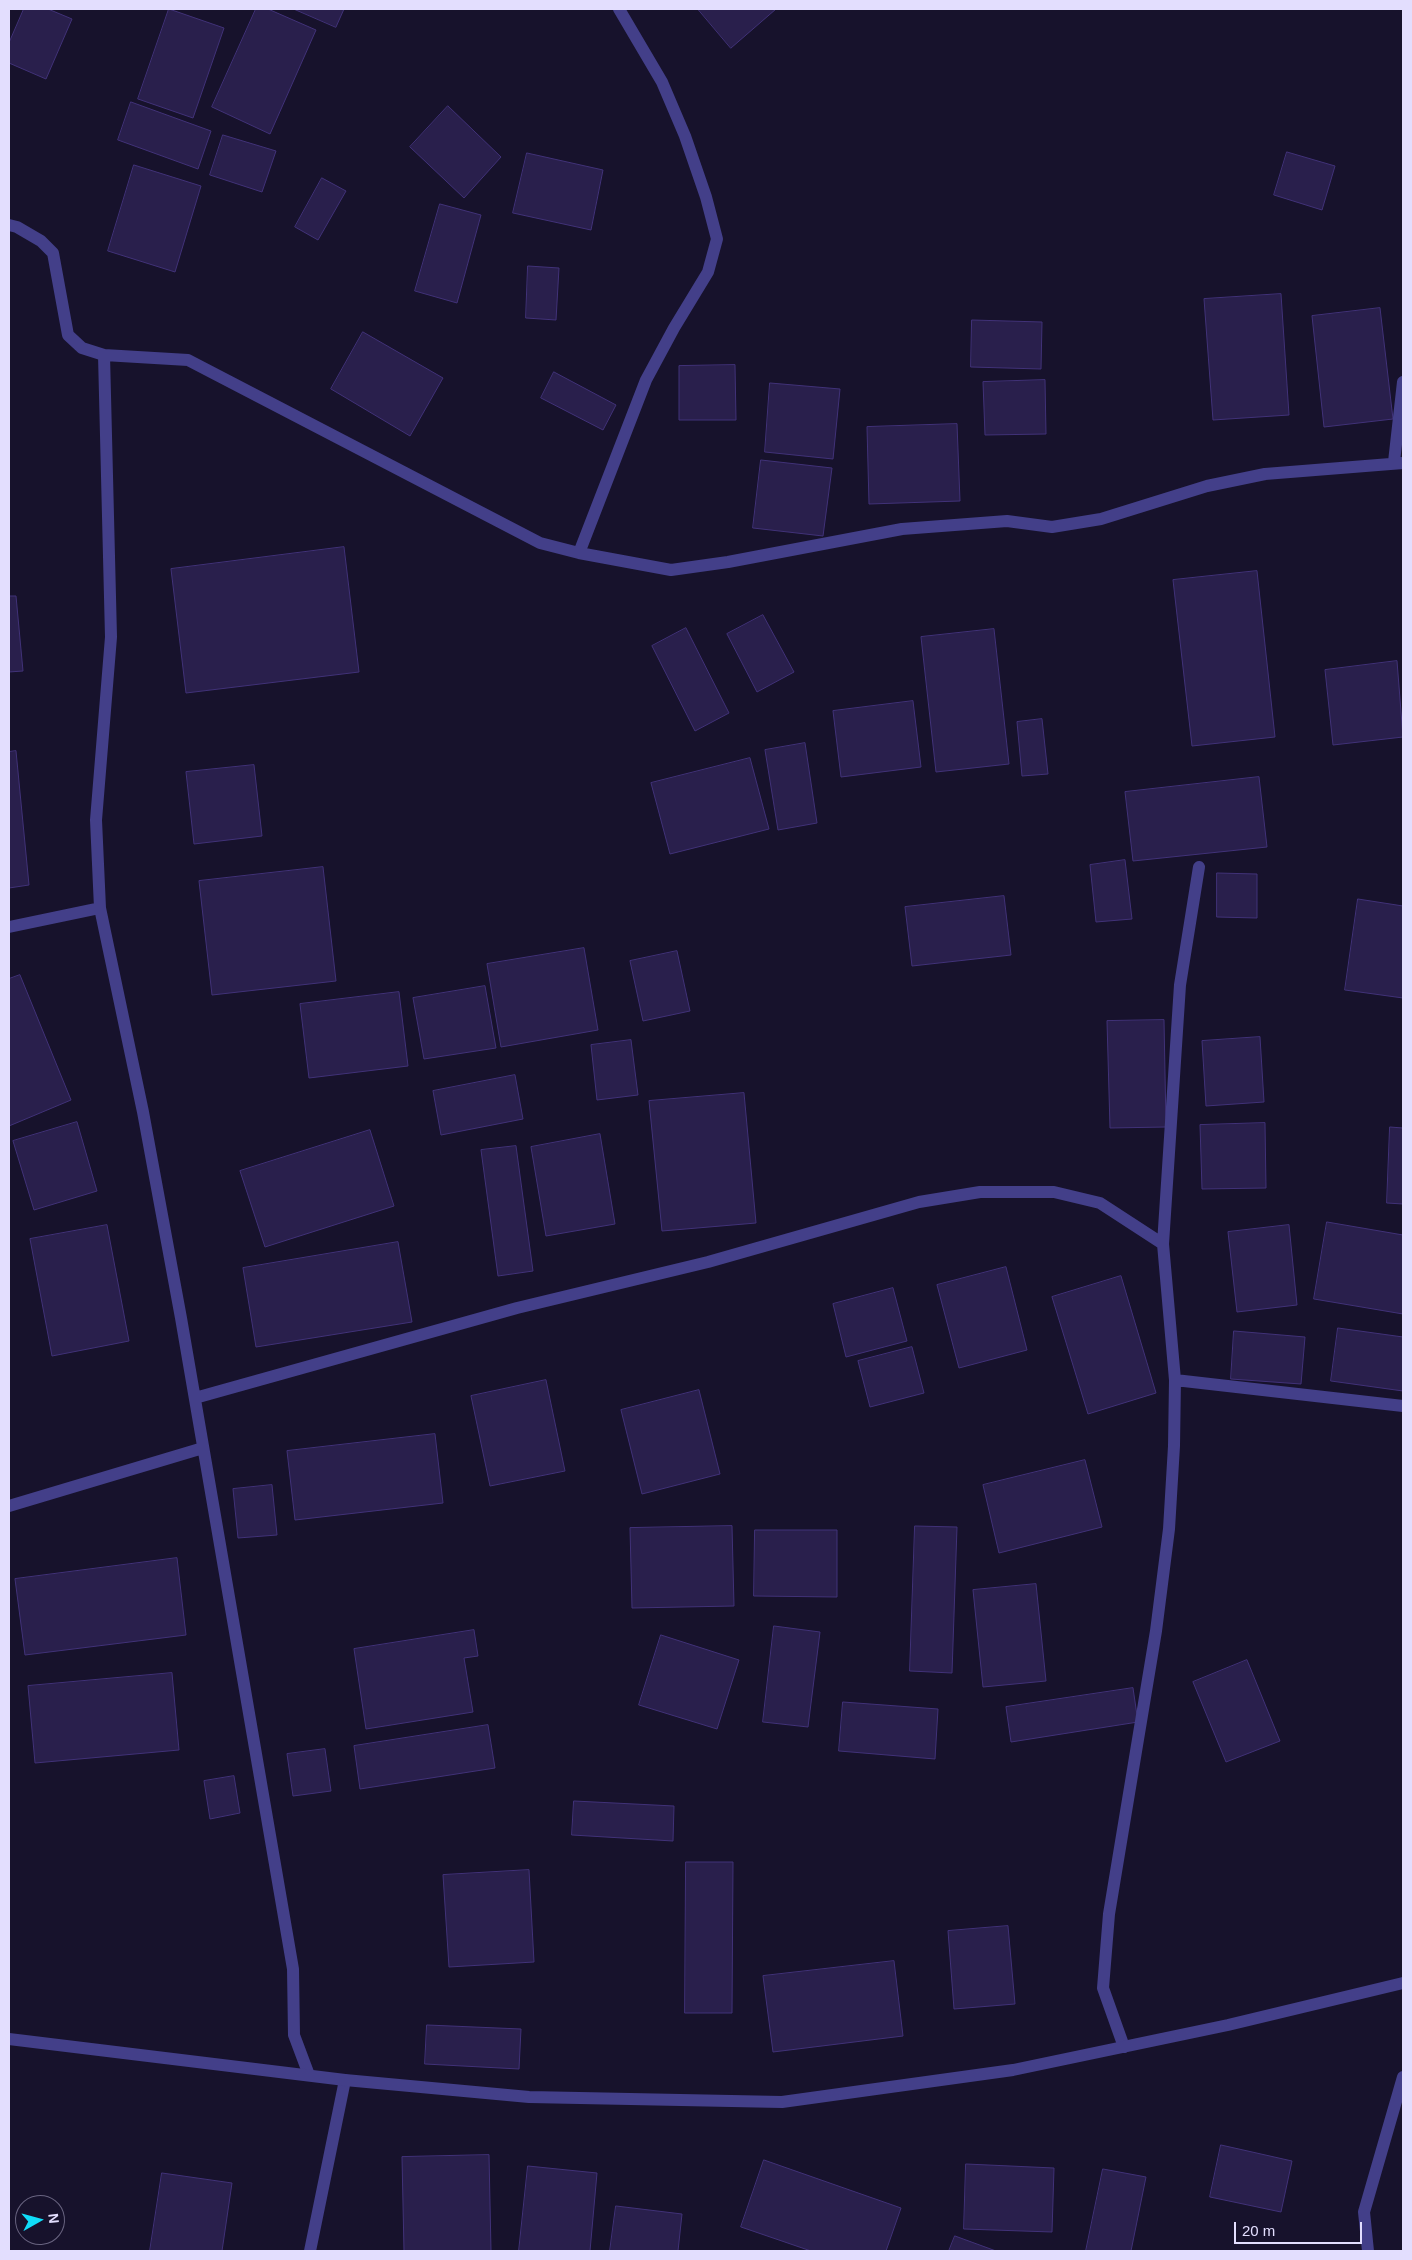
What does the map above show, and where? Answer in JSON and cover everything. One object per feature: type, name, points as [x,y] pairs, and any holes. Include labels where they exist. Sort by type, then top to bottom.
[{"type":"street","points":[[579,554],[646,380],[674,328],[708,272],[717,240],[706,197],[681,127],[662,82],[620,9]]},
{"type":"street","points":[[9,225],[18,226],[40,241],[53,254],[68,335],[82,348],[104,354],[188,360],[540,543],[579,554],[671,570],[728,562],[902,529],[1007,521],[1052,528],[1101,519],[1207,486],[1265,474],[1399,462],[1403,382]]},
{"type":"street","points":[[104,354],[110,637],[96,820],[100,908],[143,1112],[195,1398],[293,1969],[294,2035],[308,2075]]},
{"type":"street","points":[[1124,2047],[1103,1988],[1109,1914],[1156,1631],[1169,1529],[1174,1446],[1175,1380],[1163,1244],[1180,985],[1199,867]]},
{"type":"street","points":[[9,927],[100,908]]},
{"type":"street","points":[[195,1398],[517,1308],[708,1262],[919,1202],[980,1192],[1054,1192],[1100,1203],[1163,1244]]},
{"type":"street","points":[[1175,1380],[1403,1406]]},
{"type":"street","points":[[9,1506],[203,1448]]},
{"type":"street","points":[[9,2039],[345,2080],[529,2097],[782,2102],[1013,2070],[1228,2025],[1403,1982]]},
{"type":"street","points":[[1368,2251],[1364,2212],[1403,2077]]},
{"type":"street","points":[[310,2251],[345,2080]]},
{"type":"building","points":[[24,9],[48,9],[72,19],[46,79],[9,63],[9,43]]},
{"type":"building","points":[[169,9],[224,28],[193,118],[138,99]]},
{"type":"building","points":[[256,9],[268,9],[316,30],[270,134],[212,107]]},
{"type":"building","points":[[294,9],[344,9],[336,27]]},
{"type":"building","points":[[698,9],[776,9],[731,48]]},
{"type":"building","points":[[131,102],[211,131],[198,169],[118,140]]},
{"type":"building","points":[[448,106],[501,157],[464,198],[410,147]]},
{"type":"building","points":[[223,135],[276,151],[262,192],[210,175]]},
{"type":"building","points":[[1287,152],[1335,166],[1322,210],[1274,195]]},
{"type":"building","points":[[527,153],[603,170],[591,230],[513,213]]},
{"type":"building","points":[[134,165],[201,186],[175,272],[108,251]]},
{"type":"building","points":[[322,178],[346,191],[318,240],[295,227]]},
{"type":"building","points":[[440,204],[481,215],[457,303],[415,291]]},
{"type":"building","points":[[528,266],[559,268],[556,320],[526,318]]},
{"type":"building","points":[[1281,294],[1289,415],[1213,420],[1204,299]]},
{"type":"building","points":[[1380,308],[1393,419],[1324,427],[1312,316]]},
{"type":"building","points":[[972,320],[1042,322],[1041,369],[971,367]]},
{"type":"building","points":[[363,332],[443,378],[410,436],[331,389]]},
{"type":"building","points":[[735,365],[736,420],[679,420],[679,366]]},
{"type":"building","points":[[554,372],[616,405],[603,430],[541,398]]},
{"type":"building","points":[[1045,380],[1046,434],[985,435],[983,382]]},
{"type":"building","points":[[770,383],[840,389],[833,459],[765,452]]},
{"type":"building","points":[[957,424],[960,501],[869,504],[867,427]]},
{"type":"building","points":[[761,460],[832,468],[823,536],[753,528]]},
{"type":"building","points":[[344,547],[359,672],[186,693],[171,569]]},
{"type":"building","points":[[1257,571],[1275,737],[1192,746],[1173,580]]},
{"type":"building","points":[[9,596],[16,596],[23,671],[9,672]]},
{"type":"building","points":[[763,615],[794,672],[757,692],[727,634]]},
{"type":"building","points":[[686,628],[729,713],[695,731],[652,646]]},
{"type":"building","points":[[994,629],[1009,764],[936,772],[921,637]]},
{"type":"building","points":[[1397,661],[1403,737],[1333,745],[1325,670]]},
{"type":"building","points":[[913,701],[921,767],[841,777],[833,711]]},
{"type":"building","points":[[1042,719],[1048,774],[1022,776],[1017,722]]},
{"type":"building","points":[[805,743],[817,823],[778,830],[765,750]]},
{"type":"building","points":[[16,751],[29,885],[9,888],[9,752]]},
{"type":"building","points":[[750,758],[769,829],[670,854],[651,783]]},
{"type":"building","points":[[254,765],[262,836],[194,844],[186,772]]},
{"type":"building","points":[[1259,777],[1267,847],[1133,861],[1125,792]]},
{"type":"building","points":[[1125,860],[1132,919],[1096,922],[1090,865]]},
{"type":"building","points":[[323,867],[336,981],[212,995],[199,881]]},
{"type":"building","points":[[1217,873],[1257,874],[1257,918],[1217,917]]},
{"type":"building","points":[[1004,896],[1011,955],[912,966],[905,907]]},
{"type":"building","points":[[1358,899],[1403,906],[1403,998],[1345,990]]},
{"type":"building","points":[[584,948],[598,1030],[501,1047],[487,964]]},
{"type":"building","points":[[677,951],[690,1011],[643,1021],[630,961]]},
{"type":"building","points":[[20,975],[71,1100],[9,1126],[9,979]]},
{"type":"building","points":[[485,986],[496,1048],[424,1059],[413,998]]},
{"type":"building","points":[[399,992],[408,1066],[309,1078],[300,1004]]},
{"type":"building","points":[[1164,1020],[1166,1127],[1110,1128],[1107,1021]]},
{"type":"building","points":[[1260,1037],[1264,1102],[1206,1106],[1202,1041]]},
{"type":"building","points":[[631,1040],[638,1095],[597,1100],[591,1045]]},
{"type":"building","points":[[515,1075],[523,1119],[441,1135],[433,1091]]},
{"type":"building","points":[[744,1093],[756,1223],[662,1231],[649,1101]]},
{"type":"building","points":[[77,1122],[97,1191],[34,1210],[13,1141]]},
{"type":"building","points":[[1265,1123],[1266,1188],[1202,1189],[1200,1125]]},
{"type":"building","points":[[1390,1127],[1403,1128],[1403,1204],[1387,1203]]},
{"type":"building","points":[[370,1130],[394,1206],[265,1247],[240,1171]]},
{"type":"building","points":[[600,1134],[615,1224],[546,1236],[531,1147]]},
{"type":"building","points":[[516,1146],[533,1271],[498,1276],[481,1150]]},
{"type":"building","points":[[1327,1222],[1403,1235],[1403,1314],[1314,1299]]},
{"type":"building","points":[[107,1225],[129,1341],[52,1356],[30,1239]]},
{"type":"building","points":[[1289,1225],[1297,1305],[1237,1312],[1228,1232]]},
{"type":"building","points":[[398,1242],[412,1322],[256,1347],[243,1268]]},
{"type":"building","points":[[1006,1267],[1027,1350],[959,1368],[937,1285]]},
{"type":"building","points":[[1121,1276],[1156,1393],[1088,1414],[1052,1297]]},
{"type":"building","points":[[893,1288],[907,1341],[846,1357],[833,1304]]},
{"type":"building","points":[[1338,1328],[1403,1337],[1403,1391],[1331,1381]]},
{"type":"building","points":[[1234,1331],[1305,1337],[1301,1384],[1231,1379]]},
{"type":"building","points":[[912,1347],[924,1393],[870,1407],[858,1361]]},
{"type":"building","points":[[546,1380],[565,1471],[490,1486],[471,1396]]},
{"type":"building","points":[[699,1390],[720,1474],[642,1494],[621,1410]]},
{"type":"building","points":[[435,1434],[443,1503],[295,1520],[287,1451]]},
{"type":"building","points":[[1085,1460],[1102,1527],[999,1553],[983,1485]]},
{"type":"building","points":[[272,1485],[277,1535],[238,1538],[233,1489]]},
{"type":"building","points":[[732,1526],[734,1606],[632,1608],[630,1528]]},
{"type":"building","points":[[915,1526],[957,1527],[952,1673],[910,1671]]},
{"type":"building","points":[[755,1530],[837,1530],[837,1597],[754,1596]]},
{"type":"building","points":[[177,1558],[186,1635],[25,1655],[15,1579]]},
{"type":"building","points":[[1036,1584],[1046,1681],[983,1687],[973,1590]]},
{"type":"building","points":[[774,1626],[820,1632],[808,1727],[763,1722]]},
{"type":"building","points":[[474,1630],[478,1656],[464,1658],[473,1712],[366,1729],[354,1649]]},
{"type":"building","points":[[661,1635],[739,1660],[717,1729],[639,1705]]},
{"type":"building","points":[[1247,1660],[1280,1741],[1226,1762],[1193,1682]]},
{"type":"building","points":[[172,1673],[179,1750],[35,1763],[28,1686]]},
{"type":"building","points":[[1133,1688],[1138,1722],[1011,1742],[1006,1707]]},
{"type":"building","points":[[843,1702],[938,1709],[935,1759],[839,1751]]},
{"type":"building","points":[[488,1725],[495,1768],[360,1789],[354,1746]]},
{"type":"building","points":[[325,1749],[331,1791],[293,1796],[287,1754]]},
{"type":"building","points":[[234,1776],[240,1813],[210,1819],[204,1781]]},
{"type":"building","points":[[574,1801],[674,1806],[673,1841],[572,1835]]},
{"type":"building","points":[[686,1862],[733,1862],[732,2013],[685,2013]]},
{"type":"building","points":[[529,1870],[534,1962],[449,1967],[443,1875]]},
{"type":"building","points":[[1008,1926],[1015,2004],[954,2009],[948,1931]]},
{"type":"building","points":[[894,1961],[903,2036],[773,2052],[763,1976]]},
{"type":"building","points":[[427,2025],[521,2029],[519,2069],[425,2064]]},
{"type":"building","points":[[1221,2145],[1292,2161],[1281,2212],[1210,2197]]},
{"type":"building","points":[[489,2155],[491,2251],[404,2251],[402,2157]]},
{"type":"building","points":[[764,2160],[901,2208],[886,2251],[811,2251],[741,2227]]},
{"type":"building","points":[[966,2164],[1054,2168],[1052,2232],[964,2229]]},
{"type":"building","points":[[528,2166],[597,2173],[590,2251],[519,2251]]},
{"type":"building","points":[[1103,2169],[1146,2177],[1131,2251],[1086,2251]]},
{"type":"building","points":[[162,2173],[232,2183],[222,2251],[150,2251]]},
{"type":"building","points":[[616,2206],[682,2214],[678,2251],[610,2251]]},
{"type":"building","points":[[955,2236],[996,2251],[949,2251]]}]
